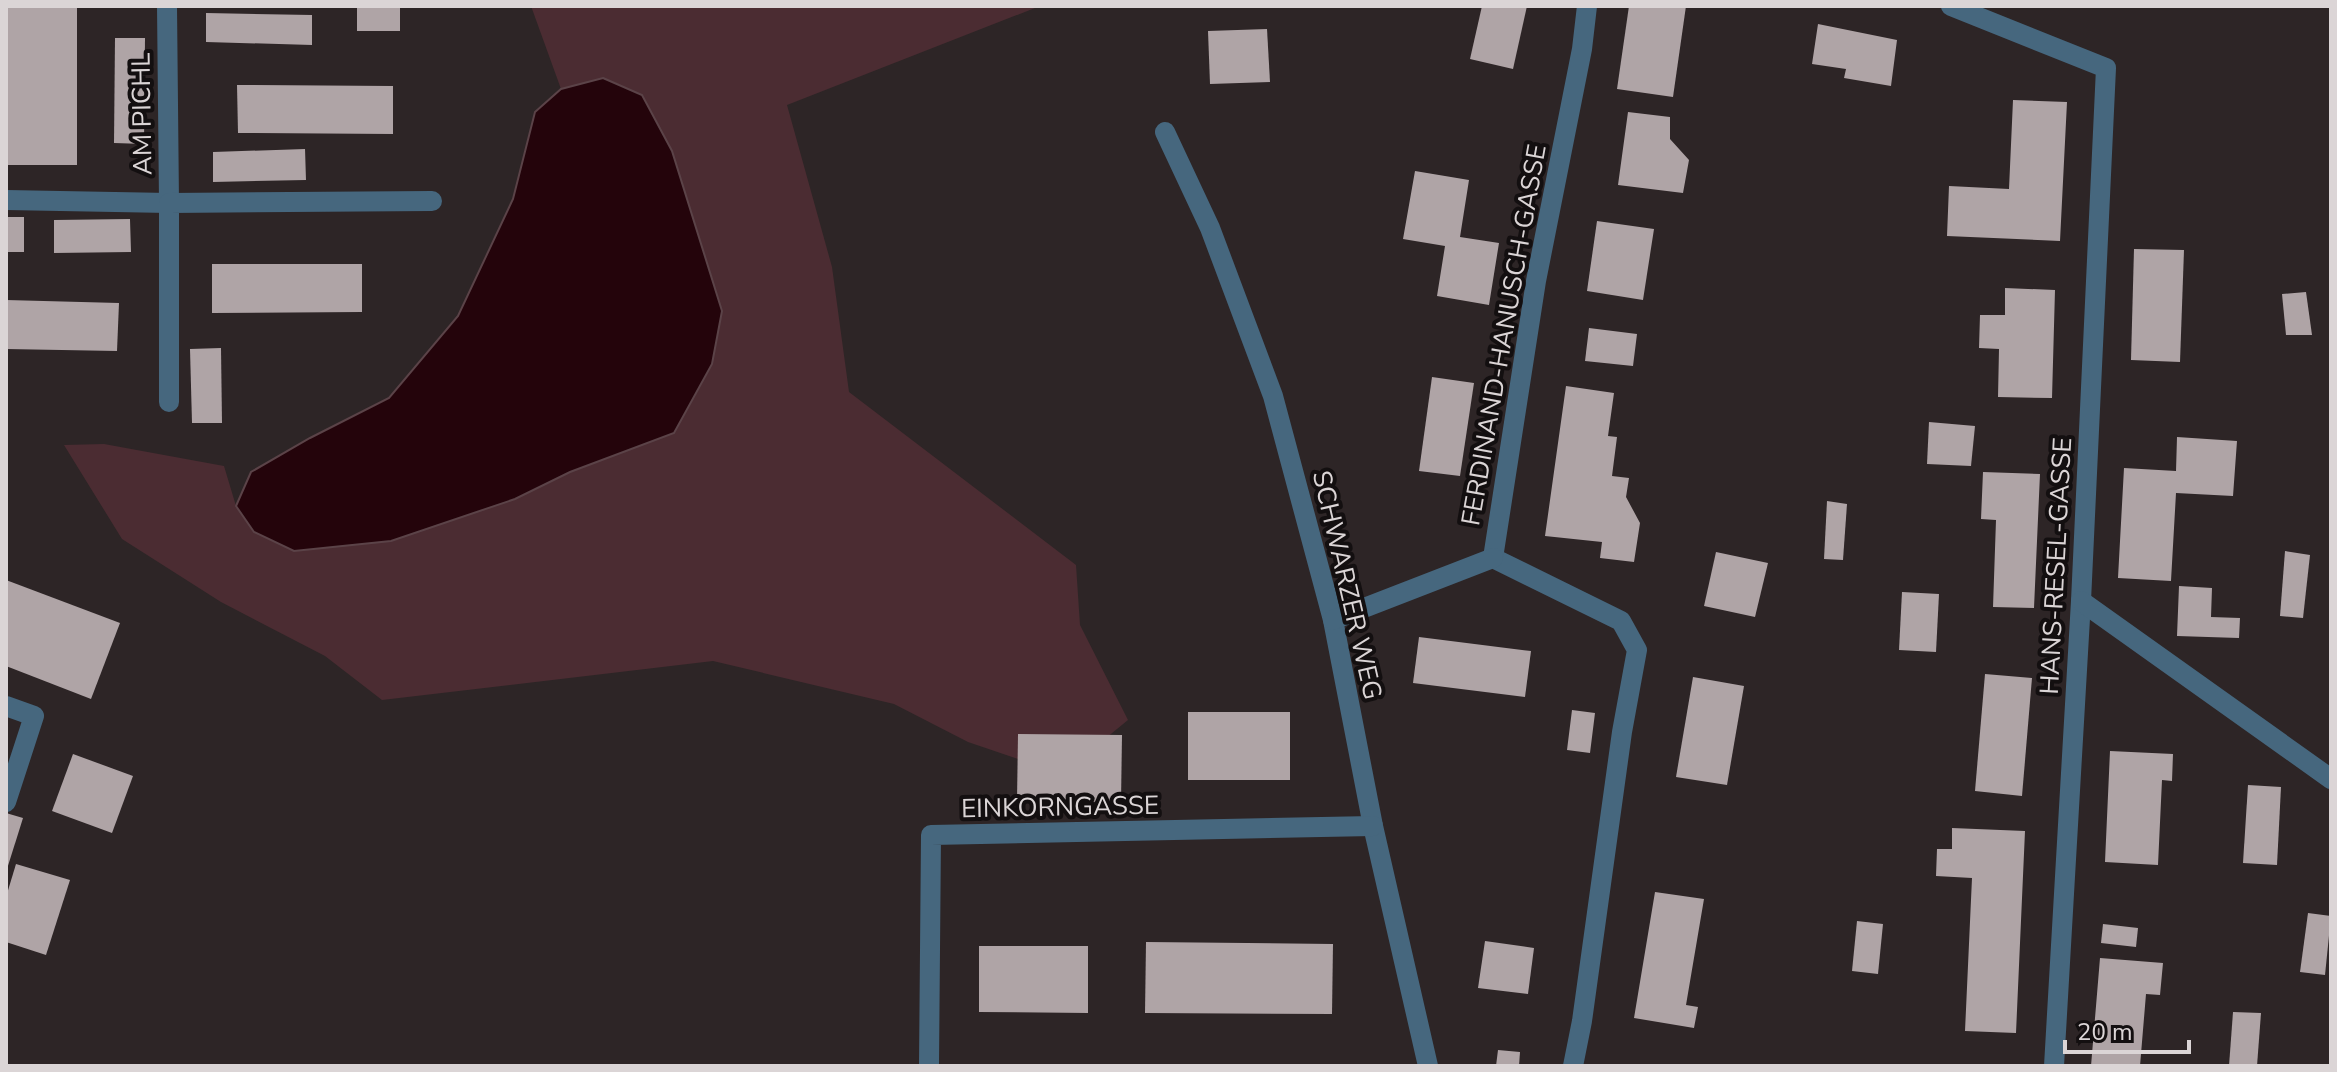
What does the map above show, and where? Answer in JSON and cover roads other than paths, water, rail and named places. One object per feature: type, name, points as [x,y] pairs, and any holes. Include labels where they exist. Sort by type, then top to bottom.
[{"type":"street","name":"AM PICHL","points":[[6,200],[169,203],[167,6]]},
{"type":"street","name":"FERDINAND-HANUSCH-GASSE","points":[[1573,1066],[1637,650],[1621,621],[1493,558],[1536,281],[1580,63],[1587,6]]},
{"type":"street","name":"HANS-RESEL-GASSE","points":[[1951,6],[2106,68],[2081,601],[2054,1066]]},
{"type":"street","name":"SCHWARZER WEG","points":[[1165,132],[1210,228],[1273,396],[1333,620],[1373,826],[1428,1066]]},
{"type":"street","points":[[169,402],[169,203],[432,201]]},
{"type":"street","points":[[1333,620],[1493,558]]},
{"type":"street","points":[[2081,601],[2331,779]]},
{"type":"street","points":[[6,706],[34,716],[6,802]]},
{"type":"street","name":"EINKORNGASSE","points":[[929,1066],[931,835],[1373,826]]}]
